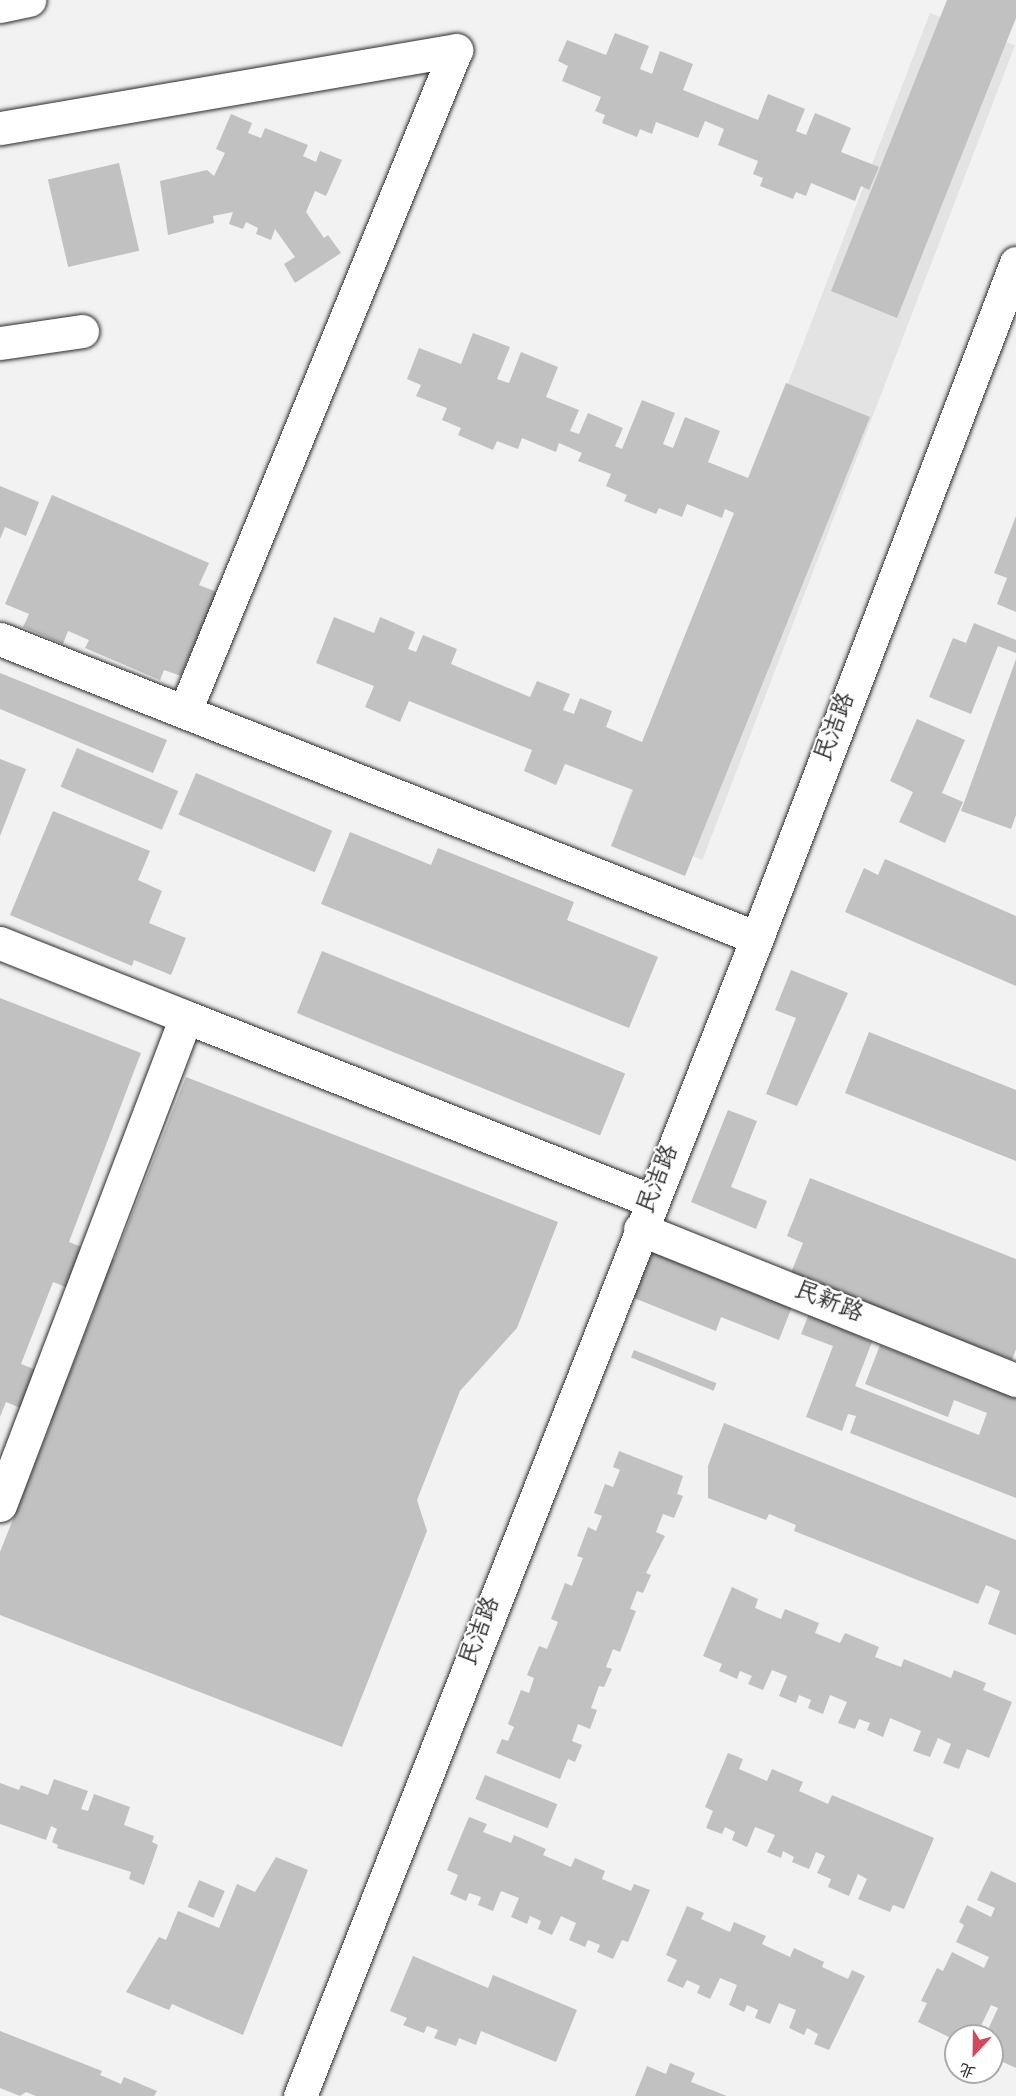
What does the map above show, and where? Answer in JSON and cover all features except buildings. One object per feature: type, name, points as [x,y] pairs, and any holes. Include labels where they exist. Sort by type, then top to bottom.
[{"type":"street","points":[[0,6],[29,0]]},
{"type":"street","points":[[0,128],[456,50],[185,711]]},
{"type":"street","name":"民洁路","points":[[300,2096],[757,938],[1016,263]]},
{"type":"street","points":[[0,343],[82,331]]},
{"type":"street","points":[[0,639],[757,938]]},
{"type":"street","name":"民新路","points":[[0,943],[186,1017],[646,1215],[1016,1380]]},
{"type":"street","points":[[0,1505],[186,1017]]},
{"type":"shaded area","points":[[930,13],[1015,46],[702,860],[618,827]]}]
